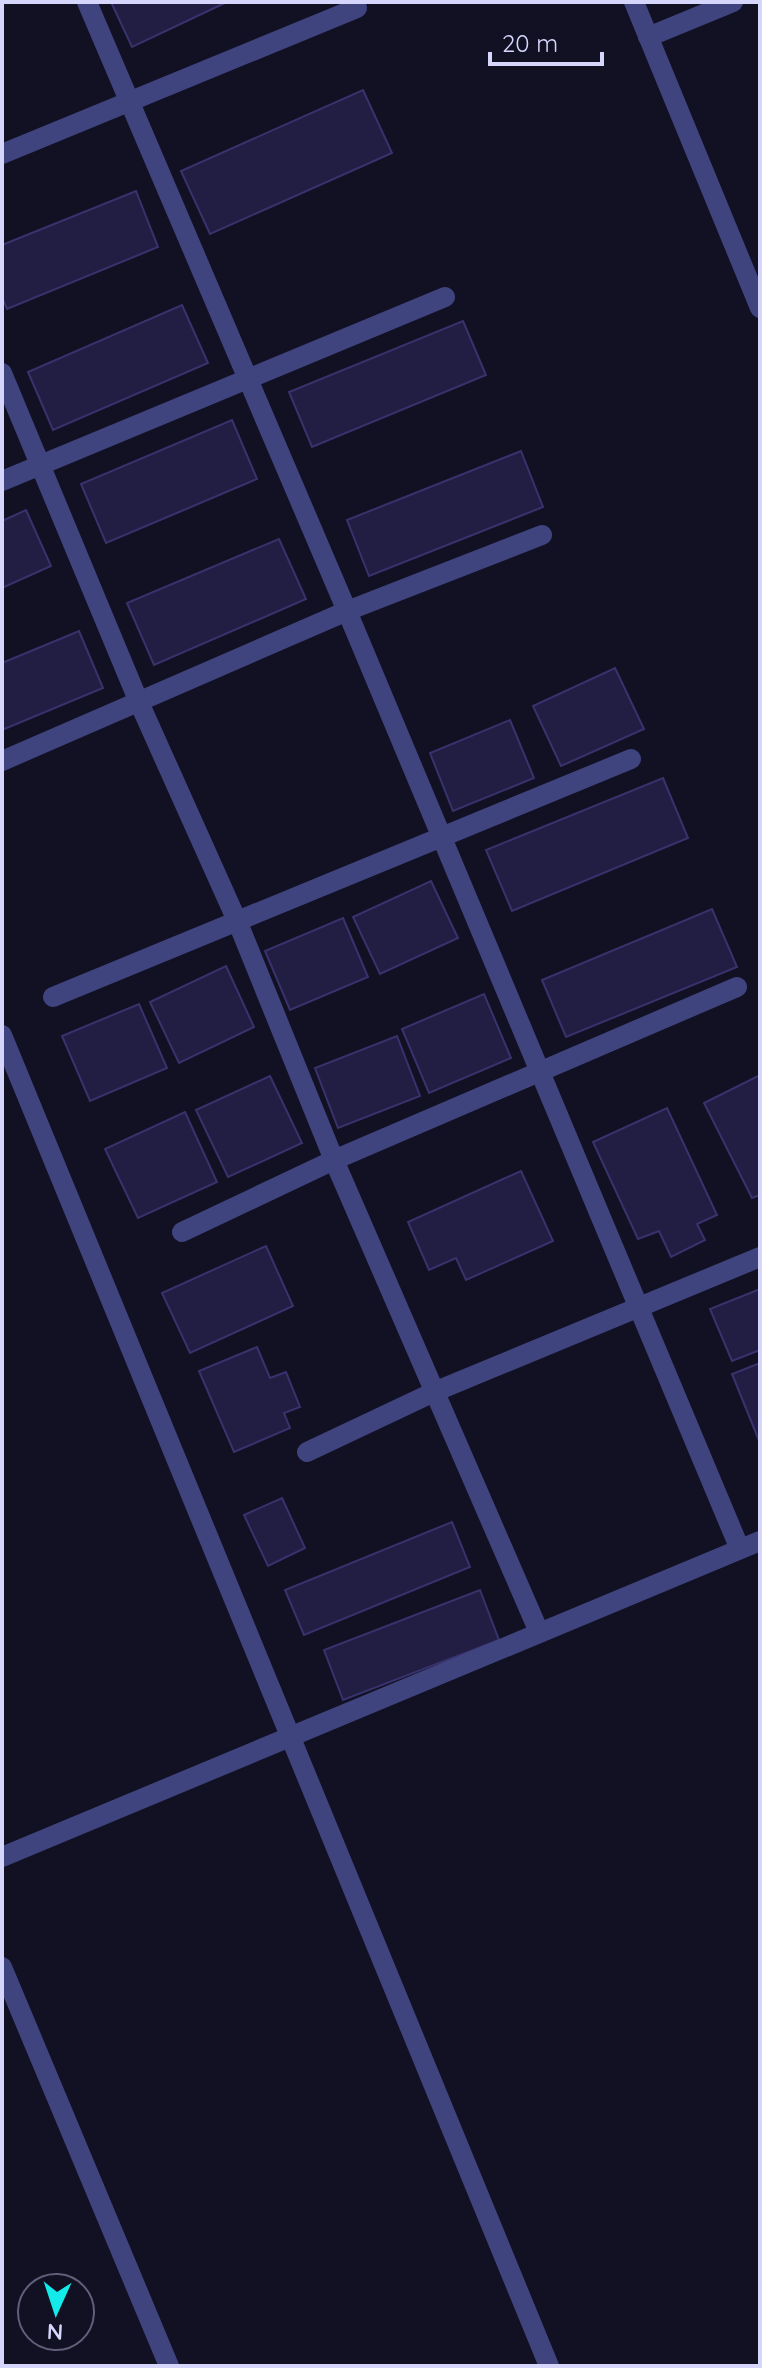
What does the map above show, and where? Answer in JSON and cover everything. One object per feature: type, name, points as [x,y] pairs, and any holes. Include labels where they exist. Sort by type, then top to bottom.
[{"type":"street","points":[[87,2],[249,378],[739,1547]]},
{"type":"street","points":[[634,2],[760,308]]},
{"type":"street","points":[[648,37],[733,2]]},
{"type":"street","points":[[2,154],[357,8]]},
{"type":"street","points":[[2,481],[445,297]]},
{"type":"street","points":[[2,373],[138,700],[238,923],[334,1160],[539,1632]]},
{"type":"street","points":[[2,761],[347,611],[542,535]]},
{"type":"street","points":[[53,997],[631,759]]},
{"type":"street","points":[[182,1232],[334,1160],[737,987]]},
{"type":"street","points":[[2,1035],[549,2366]]},
{"type":"street","points":[[307,1452],[434,1392],[760,1257]]},
{"type":"street","points":[[2,1857],[739,1547],[760,1541]]},
{"type":"street","points":[[2,1967],[169,2366]]},
{"type":"building","points":[[111,2],[227,2],[132,47]]},
{"type":"building","points":[[363,90],[392,153],[210,234],[181,171]]},
{"type":"building","points":[[136,191],[158,247],[7,309],[2,297],[2,245]]},
{"type":"building","points":[[182,305],[208,363],[53,430],[28,372]]},
{"type":"building","points":[[463,321],[486,375],[312,447],[289,392]]},
{"type":"building","points":[[232,420],[257,479],[106,543],[81,484]]},
{"type":"building","points":[[521,451],[543,507],[369,576],[347,520]]},
{"type":"building","points":[[26,510],[51,566],[2,588],[2,521]]},
{"type":"building","points":[[279,539],[306,599],[154,665],[127,603]]},
{"type":"building","points":[[79,631],[103,688],[2,730],[2,663]]},
{"type":"building","points":[[615,668],[644,729],[561,766],[533,706]]},
{"type":"building","points":[[510,720],[534,778],[453,811],[430,753]]},
{"type":"building","points":[[663,778],[688,838],[512,911],[486,850]]},
{"type":"building","points":[[431,881],[458,938],[380,974],[353,917]]},
{"type":"building","points":[[712,909],[737,967],[566,1037],[542,980]]},
{"type":"building","points":[[343,918],[368,977],[290,1010],[265,951]]},
{"type":"building","points":[[226,966],[254,1027],[179,1063],[150,1002]]},
{"type":"building","points":[[484,994],[511,1058],[429,1093],[402,1029]]},
{"type":"building","points":[[139,1004],[167,1068],[90,1101],[62,1036]]},
{"type":"building","points":[[397,1036],[420,1096],[338,1128],[315,1068]]},
{"type":"building","points":[[760,1075],[760,1195],[752,1198],[704,1103]]},
{"type":"building","points":[[270,1076],[302,1143],[228,1177],[196,1110]]},
{"type":"building","points":[[667,1108],[717,1215],[697,1224],[705,1240],[671,1257],[659,1231],[638,1239],[593,1142]]},
{"type":"building","points":[[185,1112],[217,1182],[138,1218],[105,1149]]},
{"type":"building","points":[[521,1171],[553,1241],[466,1280],[456,1258],[429,1270],[408,1222]]},
{"type":"building","points":[[266,1246],[293,1306],[190,1353],[162,1293]]},
{"type":"building","points":[[760,1289],[760,1350],[732,1361],[710,1309]]},
{"type":"building","points":[[257,1347],[270,1378],[286,1372],[300,1407],[284,1413],[290,1428],[234,1452],[199,1371]]},
{"type":"building","points":[[760,1363],[760,1443],[732,1374]]},
{"type":"building","points":[[282,1498],[305,1548],[268,1566],[244,1515]]},
{"type":"building","points":[[452,1522],[470,1567],[304,1635],[285,1590]]},
{"type":"building","points":[[480,1590],[499,1640],[343,1700],[324,1650]]}]
